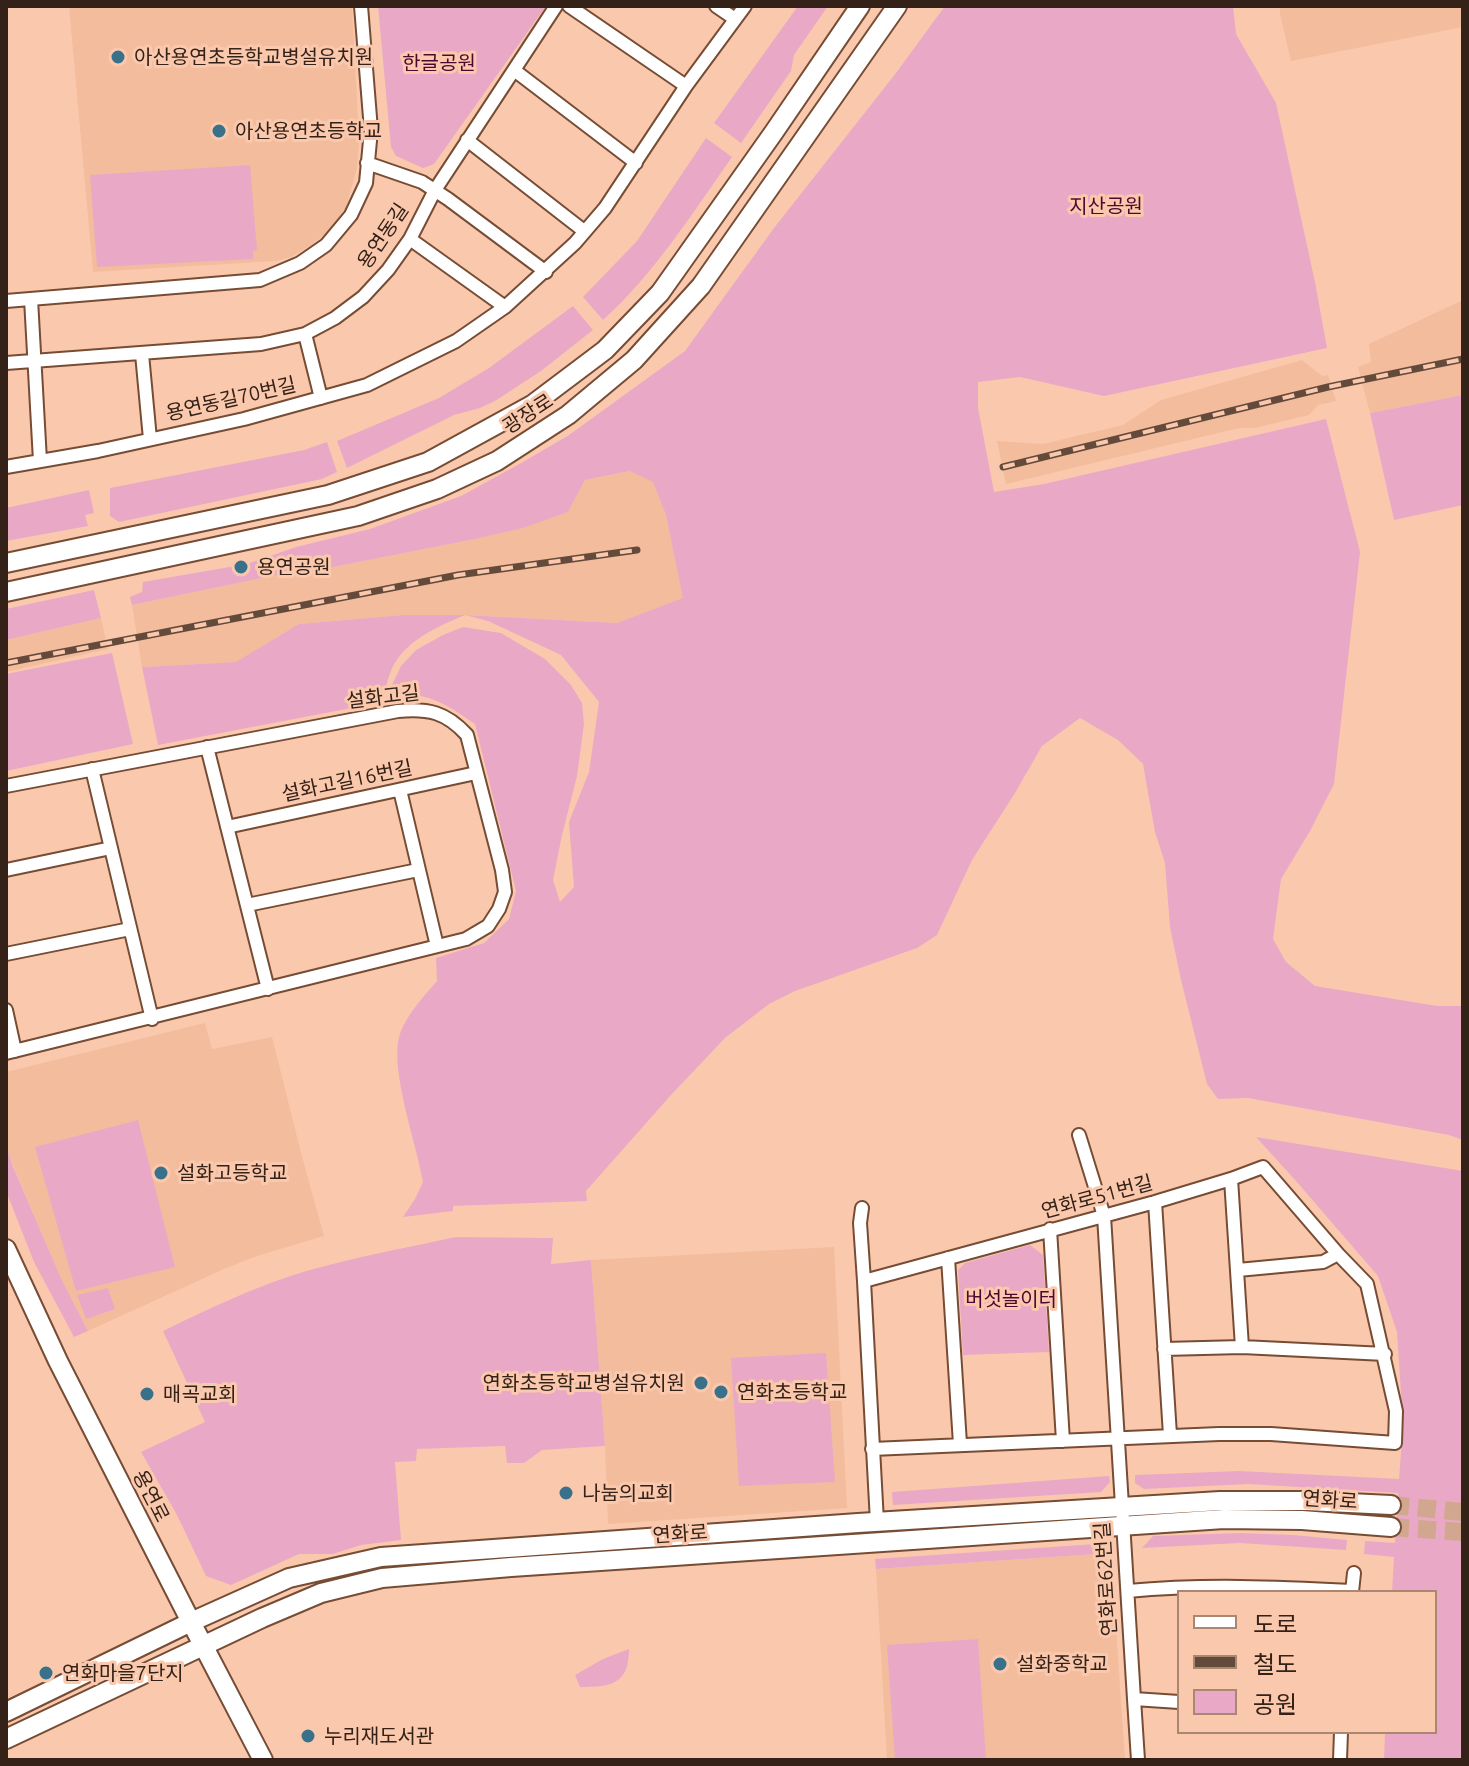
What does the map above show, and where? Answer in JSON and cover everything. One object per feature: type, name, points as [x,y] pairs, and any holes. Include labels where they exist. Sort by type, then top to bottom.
[{"type":"street","name":"용연동길","points":[[6,301],[260,280],[300,263],[326,245],[351,215],[366,183],[371,130],[361,6]]},
{"type":"street","name":"용연동길","points":[[6,363],[261,344],[305,334],[335,318],[363,297],[388,270],[410,239],[435,190],[556,6]]},
{"type":"street","points":[[569,6],[686,86]]},
{"type":"street","points":[[716,6],[735,19]]},
{"type":"street","name":"용연동길70번길","points":[[6,467],[244,419],[321,398],[367,385],[456,341],[505,307],[546,272],[605,208],[686,86],[745,6]]},
{"type":"street","name":"광장로","points":[[6,563],[328,495],[428,462],[532,405],[605,350],[660,293],[860,6]]},
{"type":"street","name":"광장로","points":[[6,592],[358,516],[437,489],[497,461],[568,415],[634,360],[701,286],[897,6]]},
{"type":"street","points":[[514,70],[636,163]]},
{"type":"street","points":[[467,140],[584,231]]},
{"type":"street","points":[[367,163],[422,182],[546,272]]},
{"type":"street","points":[[410,239],[505,307]]},
{"type":"street","points":[[31,299],[40,461]]},
{"type":"street","name":"용연동길70번길","points":[[305,334],[321,398]]},
{"type":"street","name":"용연동길70번길","points":[[142,354],[150,439]]},
{"type":"street","name":"설화고길","points":[[6,786],[398,711],[433,711],[455,721],[467,735],[505,892],[488,926],[466,939],[11,1052]]},
{"type":"street","points":[[207,747],[268,989]]},
{"type":"street","points":[[92,769],[152,1019]]},
{"type":"street","name":"설화고길16번길","points":[[227,827],[476,773]]},
{"type":"street","points":[[400,790],[437,946]]},
{"type":"street","points":[[6,870],[111,848]]},
{"type":"street","points":[[247,905],[418,870]]},
{"type":"street","points":[[6,954],[130,929]]},
{"type":"street","points":[[6,1010],[11,1052]]},
{"type":"street","points":[[1079,1135],[1104,1216],[1122,1516]]},
{"type":"street","name":"연화로51번길","points":[[864,1281],[1155,1202],[1263,1167],[1367,1284],[1396,1411],[1395,1443],[1271,1434],[1170,1435]]},
{"type":"street","points":[[1231,1179],[1242,1347]]},
{"type":"street","points":[[872,1449],[1170,1435],[1155,1202]]},
{"type":"street","points":[[862,1208],[860,1223],[877,1522]]},
{"type":"street","points":[[1050,1229],[1063,1441]]},
{"type":"street","name":"용연로","points":[[6,1249],[58,1361],[263,1760]]},
{"type":"street","points":[[1238,1270],[1323,1262],[1338,1254]]},
{"type":"street","points":[[948,1258],[960,1444]]},
{"type":"street","points":[[1164,1349],[1242,1347],[1385,1354]]},
{"type":"street","name":"연화로","points":[[6,1739],[262,1618],[321,1593],[382,1578],[1122,1516],[1220,1501],[1391,1505]]},
{"type":"street","name":"연화로","points":[[6,1712],[289,1578],[381,1557],[877,1522],[1122,1516],[1302,1520],[1391,1527]]},
{"type":"street","name":"연화로62번길","points":[[1122,1516],[1138,1760]]},
{"type":"street","points":[[1352,1590],[1354,1573]]},
{"type":"street","points":[[1128,1591],[1177,1590]]},
{"type":"street","points":[[1185,1590],[1310,1590]]},
{"type":"street","points":[[1134,1699],[1177,1702]]},
{"type":"street","points":[[1340,1760],[1341,1734]]},
{"type":"shaded area","name":"아산용연초등학교","points":[[69,6],[352,6],[359,144],[357,168],[346,207],[331,229],[291,257],[276,261],[93,272]]},
{"type":"shaded area","points":[[1280,6],[1463,6],[1463,27],[1291,61]]},
{"type":"shaded area","points":[[1463,300],[1463,395],[1370,413],[1358,367],[1371,362],[1369,344]]},
{"type":"shaded area","points":[[1302,360],[1322,376],[1328,375],[1336,401],[1318,405],[1309,415],[1255,428],[1239,428],[1006,484],[997,441],[1043,444],[1123,425],[1161,400]]},
{"type":"shaded area","points":[[631,471],[653,481],[666,515],[684,598],[617,623],[403,615],[299,624],[237,662],[142,667],[132,605],[470,540],[568,512],[585,480]]},
{"type":"shaded area","points":[[101,618],[108,649],[6,672],[6,640]]},
{"type":"shaded area","name":"설화고등학교","points":[[205,1023],[212,1049],[272,1037],[324,1236],[224,1269],[88,1331],[60,1276],[8,1153],[6,1072]]},
{"type":"shaded area","name":"연화초등학교","points":[[834,1247],[847,1508],[608,1524],[591,1260]]},
{"type":"shaded area","name":"설화중학교","points":[[1111,1553],[1125,1760],[887,1760],[876,1569]]},
{"type":"green space","name":"한글공원","points":[[378,6],[546,6],[434,164],[423,168],[396,156],[391,147]]},
{"type":"green space","points":[[798,6],[828,6],[794,55],[791,71],[741,143],[714,123]]},
{"type":"green space","name":"지산공원","points":[[945,6],[1233,6],[1236,34],[1276,103],[1327,348],[1104,396],[1020,377],[978,382],[978,408],[994,492],[1044,484],[1326,419],[1360,552],[1334,784],[1281,879],[1273,939],[1286,962],[1315,986],[1437,1006],[1463,1006],[1463,1140],[1248,1098],[1218,1099],[1207,1084],[1181,980],[1170,927],[1165,863],[1155,832],[1143,764],[1118,740],[1080,718],[1042,746],[972,860],[937,935],[917,948],[795,991],[769,1004],[725,1038],[671,1095],[586,1191],[587,1201],[453,1206],[453,1211],[403,1217],[423,1182],[400,1083],[398,1045],[401,1031],[412,1011],[437,981],[436,958],[484,943],[509,919],[516,891],[475,724],[446,705],[426,697],[392,697],[392,685],[401,666],[416,650],[463,627],[501,633],[545,659],[571,685],[582,703],[584,724],[577,776],[553,880],[560,902],[574,887],[569,822],[589,772],[599,702],[561,655],[488,621],[465,615],[617,623],[683,598],[666,515],[653,482],[630,471],[585,480],[568,512],[523,528],[470,540],[132,605],[130,597],[142,592],[143,582],[247,564],[296,547],[370,529],[461,496],[569,435],[685,351],[774,228]]},
{"type":"green space","points":[[706,138],[732,157],[656,263],[603,320],[583,297],[637,241]]},
{"type":"green space","points":[[250,165],[257,250],[253,251],[253,259],[97,267],[90,175]]},
{"type":"green space","points":[[573,306],[593,330],[541,371],[495,401],[454,415],[347,468],[337,441],[439,398],[489,368]]},
{"type":"green space","points":[[1463,395],[1463,505],[1394,520],[1370,413]]},
{"type":"green space","points":[[327,442],[337,472],[322,479],[119,522],[110,516],[110,488],[304,450]]},
{"type":"green space","points":[[89,490],[94,513],[85,515],[88,526],[6,541],[6,508]]},
{"type":"green space","points":[[94,590],[101,618],[6,640],[6,609]]},
{"type":"green space","points":[[403,615],[465,615],[422,636],[404,651],[391,671],[383,702],[158,745],[142,667],[236,662],[299,624]]},
{"type":"green space","points":[[112,653],[133,744],[6,771],[6,674]]},
{"type":"green space","points":[[138,1120],[175,1267],[76,1291],[35,1147]]},
{"type":"green space","points":[[1256,1137],[1463,1171],[1463,1760],[1384,1760],[1385,1734],[1437,1734],[1437,1590],[1392,1590],[1394,1557],[1364,1554],[1365,1541],[1395,1543],[1398,1493],[1248,1484],[1144,1489],[1135,1483],[1135,1475],[1239,1471],[1399,1479],[1403,1425],[1397,1332],[1378,1276]]},
{"type":"green space","points":[[6,1145],[60,1276],[88,1331],[74,1337],[34,1262],[6,1191]]},
{"type":"green space","points":[[456,1237],[553,1238],[551,1264],[591,1260],[605,1446],[542,1450],[524,1463],[507,1463],[505,1446],[417,1449],[416,1461],[395,1462],[401,1540],[361,1545],[333,1554],[299,1554],[231,1585],[206,1576],[177,1515],[141,1452],[205,1422],[163,1331],[224,1302],[307,1271]]},
{"type":"green space","name":"버섯놀이터","points":[[1030,1245],[1043,1255],[1049,1352],[963,1355],[958,1270],[965,1263]]},
{"type":"green space","points":[[108,1288],[115,1309],[86,1319],[77,1295]]},
{"type":"green space","points":[[826,1353],[835,1482],[739,1486],[731,1358]]},
{"type":"green space","points":[[1109,1476],[1110,1482],[1101,1492],[893,1505],[892,1492]]},
{"type":"green space","points":[[1239,1533],[1347,1540],[1346,1550],[1240,1543],[1142,1548],[1153,1536]]},
{"type":"green space","points":[[1096,1544],[1111,1553],[876,1569],[875,1559]]},
{"type":"green space","points":[[978,1639],[986,1760],[895,1760],[887,1645]]},
{"type":"green space","points":[[629,1649],[626,1670],[616,1682],[580,1687],[575,1675]]},
{"type":"tunnel","points":[[1391,1505],[1463,1512]]},
{"type":"tunnel","points":[[1391,1527],[1463,1532]]},
{"type":"railway","points":[[1003,467],[1328,387],[1463,359]]},
{"type":"railway","points":[[6,663],[458,575],[637,550]]},
{"type":"place","name":"아산용연초등학교병설유치원","points":[[118,57]]},
{"type":"place","name":"아산용연초등학교","points":[[219,131]]},
{"type":"place","name":"용연공원","points":[[241,567]]},
{"type":"place","name":"설화고등학교","points":[[161,1173]]},
{"type":"place","name":"연화초등학교병설유치원","points":[[701,1383]]},
{"type":"place","name":"연화초등학교","points":[[721,1392]]},
{"type":"place","name":"매곡교회","points":[[147,1394]]},
{"type":"place","name":"나눔의교회","points":[[566,1493]]},
{"type":"place","name":"설화중학교","points":[[1000,1664]]},
{"type":"place","name":"연화마을7단지","points":[[46,1673]]},
{"type":"place","name":"누리재도서관","points":[[308,1736]]}]
